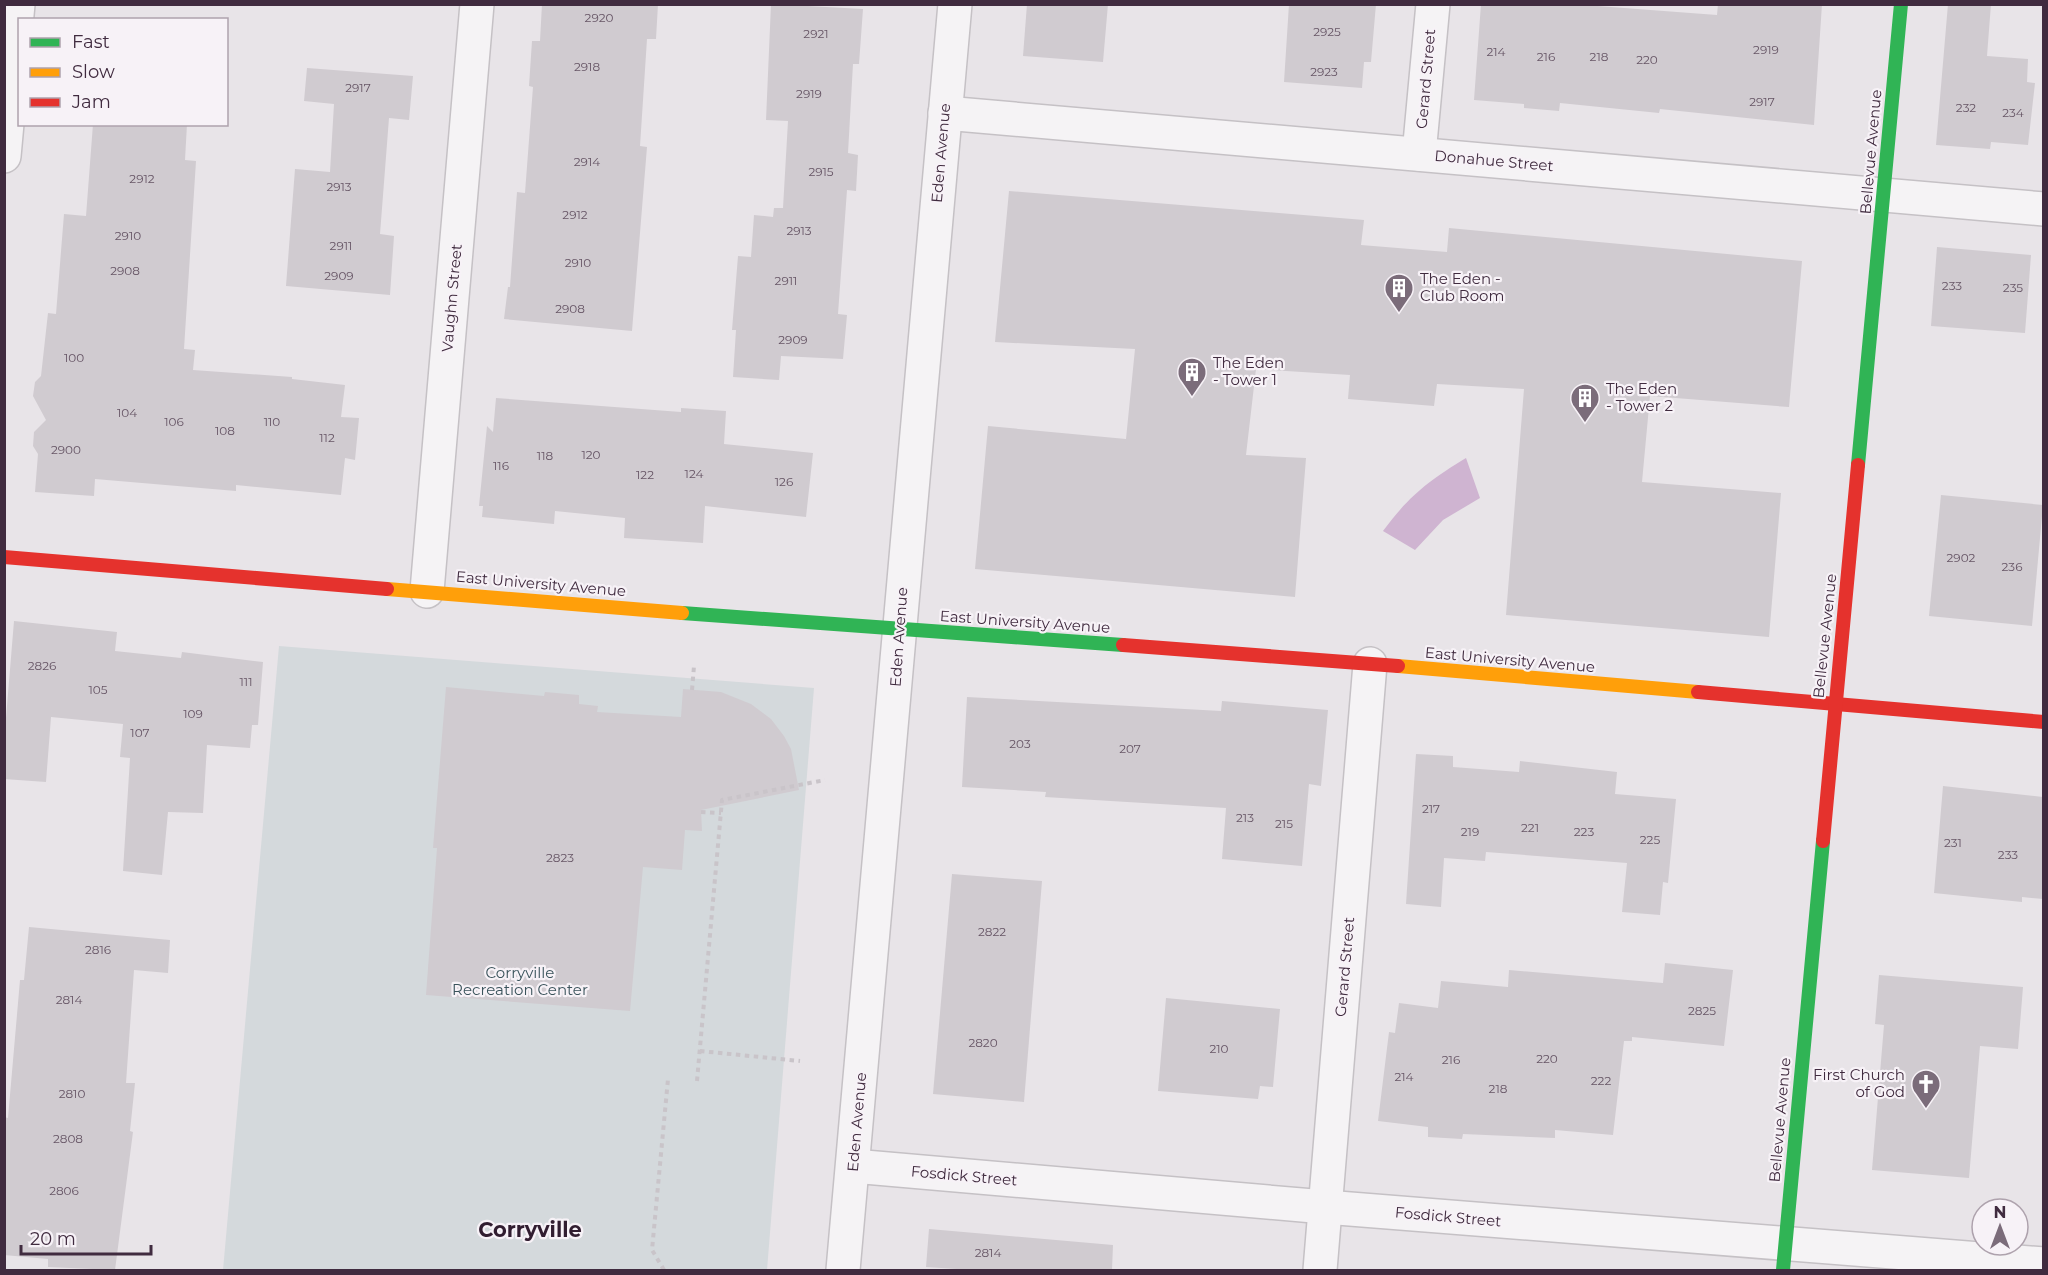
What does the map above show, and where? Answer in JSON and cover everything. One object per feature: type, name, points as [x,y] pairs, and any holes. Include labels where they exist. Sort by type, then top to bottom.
[{"type":"street","points":[[4,156],[18,4]]},
{"type":"street","name":"Vaughn Street","points":[[427,591],[477,4]]},
{"type":"street","name":"Eden Avenue","points":[[843,1270],[900,631],[917,407],[955,4]]},
{"type":"street","name":"Gerard Street","points":[[1419,154],[1433,4]]},
{"type":"street","name":"Bellevue Avenue","points":[[1784,1257],[1901,4]]},
{"type":"street","name":"Donahue Street","points":[[945,113],[2043,209]]},
{"type":"street","name":"East University Avenue","points":[[4,557],[900,631],[947,632],[1370,664],[2043,722]]},
{"type":"street","name":"Gerard Street","points":[[1320,1270],[1370,664]]},
{"type":"street","name":"Fosdick Street","points":[[854,1166],[1325,1207],[1784,1257],[2043,1264]]},
{"type":"path","points":[[692,690],[694,666]]},
{"type":"path","points":[[697,1081],[722,800],[825,780]]},
{"type":"path","points":[[701,812],[721,813]]},
{"type":"path","points":[[700,1052],[800,1061]]},
{"type":"path","points":[[664,1270],[652,1250],[668,1079]]},
{"type":"green space","name":"Corryville Recreation Center","points":[[279,646],[814,688],[767,1270],[223,1270]]},
{"type":"shaded area","points":[[1466,458],[1480,498],[1443,520],[1415,550],[1383,531],[1420,490]]},
{"type":"building","points":[[542,4],[658,4],[656,39],[647,39],[640,146],[647,147],[632,331],[504,319],[508,287],[510,287],[517,192],[525,193],[533,87],[529,86],[532,41],[540,41]]},
{"type":"building","points":[[771,4],[863,9],[859,64],[853,64],[848,153],[858,155],[856,191],[847,190],[838,314],[847,315],[843,359],[781,356],[779,380],[733,377],[736,330],[732,330],[738,256],[751,257],[754,215],[773,217],[774,208],[783,208],[788,121],[766,120]]},
{"type":"building","points":[[1027,4],[1108,4],[1103,62],[1023,56]]},
{"type":"building","points":[[1289,4],[1376,4],[1371,62],[1364,62],[1362,88],[1284,82]]},
{"type":"building","points":[[1481,4],[1571,4],[1717,15],[1718,4],[1822,4],[1814,125],[1660,109],[1659,113],[1560,103],[1559,111],[1524,108],[1524,104],[1474,100]]},
{"type":"building","points":[[1948,4],[1991,4],[1987,56],[2028,59],[2027,82],[2035,83],[2028,145],[1991,142],[1990,149],[1936,145]]},
{"type":"building","points":[[307,68],[413,76],[409,120],[389,118],[380,234],[394,236],[390,295],[286,286],[295,169],[330,172],[334,104],[304,101]]},
{"type":"building","points":[[93,126],[187,126],[185,160],[196,161],[184,349],[195,350],[193,370],[292,377],[292,379],[345,385],[341,417],[359,418],[355,460],[345,458],[341,495],[236,485],[236,491],[95,479],[94,496],[35,492],[38,454],[33,446],[34,432],[46,420],[33,396],[35,382],[41,376],[48,313],[56,314],[64,214],[86,216]]},
{"type":"building","points":[[1009,191],[1364,220],[1361,245],[1447,252],[1449,228],[1802,261],[1789,407],[1650,396],[1642,482],[1781,493],[1769,637],[1506,615],[1524,389],[1437,384],[1434,406],[1348,399],[1350,375],[1256,369],[1246,455],[1306,458],[1295,597],[975,569],[988,426],[1126,439],[1135,349],[995,342]]},
{"type":"building","points":[[1937,247],[2031,255],[2025,333],[1931,326]]},
{"type":"building","points":[[496,398],[681,412],[681,408],[726,411],[724,444],[813,453],[806,517],[705,506],[703,543],[624,538],[625,518],[555,511],[554,524],[482,517],[483,506],[479,506],[487,426],[493,432]]},
{"type":"building","points":[[1941,495],[2043,505],[2032,626],[1929,616]]},
{"type":"building","points":[[14,621],[117,632],[115,651],[181,658],[182,652],[263,662],[258,725],[252,725],[250,748],[207,745],[203,813],[168,812],[162,875],[123,871],[130,758],[120,757],[123,724],[51,717],[46,782],[4,779],[4,742]]},
{"type":"building","points":[[446,687],[544,696],[545,692],[579,695],[579,704],[598,706],[597,712],[681,717],[683,689],[721,692],[751,704],[771,719],[784,736],[791,749],[799,790],[701,810],[702,831],[685,830],[682,870],[643,867],[630,1011],[426,995],[437,848],[433,848]]},
{"type":"building","points":[[967,697],[1221,711],[1222,701],[1328,710],[1321,786],[1309,784],[1302,866],[1222,859],[1226,808],[1045,797],[1046,792],[962,787]]},
{"type":"building","points":[[1416,754],[1453,756],[1453,767],[1519,772],[1520,761],[1617,772],[1615,794],[1676,799],[1668,883],[1663,882],[1660,915],[1622,912],[1627,863],[1486,852],[1485,861],[1444,858],[1441,907],[1406,904]]},
{"type":"building","points":[[1943,786],[2043,797],[2043,899],[2022,897],[2022,902],[1934,893]]},
{"type":"building","points":[[952,874],[1042,881],[1024,1102],[933,1094]]},
{"type":"building","points":[[29,927],[170,940],[168,973],[134,970],[126,1083],[135,1083],[130,1131],[133,1132],[115,1270],[48,1267],[48,1259],[4,1255],[4,1117],[8,1118],[20,980],[24,980]]},
{"type":"building","points":[[1665,963],[1733,970],[1724,1046],[1632,1037],[1632,1041],[1624,1041],[1613,1135],[1555,1130],[1555,1138],[1463,1134],[1462,1139],[1428,1137],[1428,1127],[1378,1121],[1389,1032],[1395,1033],[1399,1003],[1438,1008],[1441,981],[1508,987],[1509,970],[1663,983]]},
{"type":"building","name":"First Church of God","points":[[1879,975],[2023,987],[2018,1049],[1980,1046],[1969,1178],[1872,1170],[1884,1025],[1875,1024]]},
{"type":"building","points":[[1166,998],[1280,1009],[1273,1087],[1260,1086],[1258,1099],[1158,1091]]},
{"type":"building","points":[[929,1229],[1113,1245],[1112,1270],[972,1270],[926,1267]]},
{"type":"traffic: fast","points":[[1858,465],[1901,4]]},
{"type":"traffic: fast","points":[[682,613],[1123,645]]},
{"type":"traffic: fast","points":[[1783,1270],[1823,841]]},
{"type":"traffic: slow","points":[[387,589],[682,613]]},
{"type":"traffic: slow","points":[[1398,666],[1698,692]]},
{"type":"traffic: jam","points":[[1823,841],[1858,465]]},
{"type":"traffic: jam","points":[[4,557],[387,589]]},
{"type":"traffic: jam","points":[[1123,645],[1398,666]]},
{"type":"traffic: jam","points":[[1698,692],[2044,722]]},
{"type":"place","name":"The Eden - Club Room","points":[[1399,314]]},
{"type":"place","name":"The Eden - Tower 1","points":[[1192,398]]},
{"type":"place","name":"The Eden - Tower 2","points":[[1585,424]]},
{"type":"place","name":"First Church of God","points":[[1926,1110]]},
{"type":"district","name":"Corryville","points":[[530,1230]]}]
